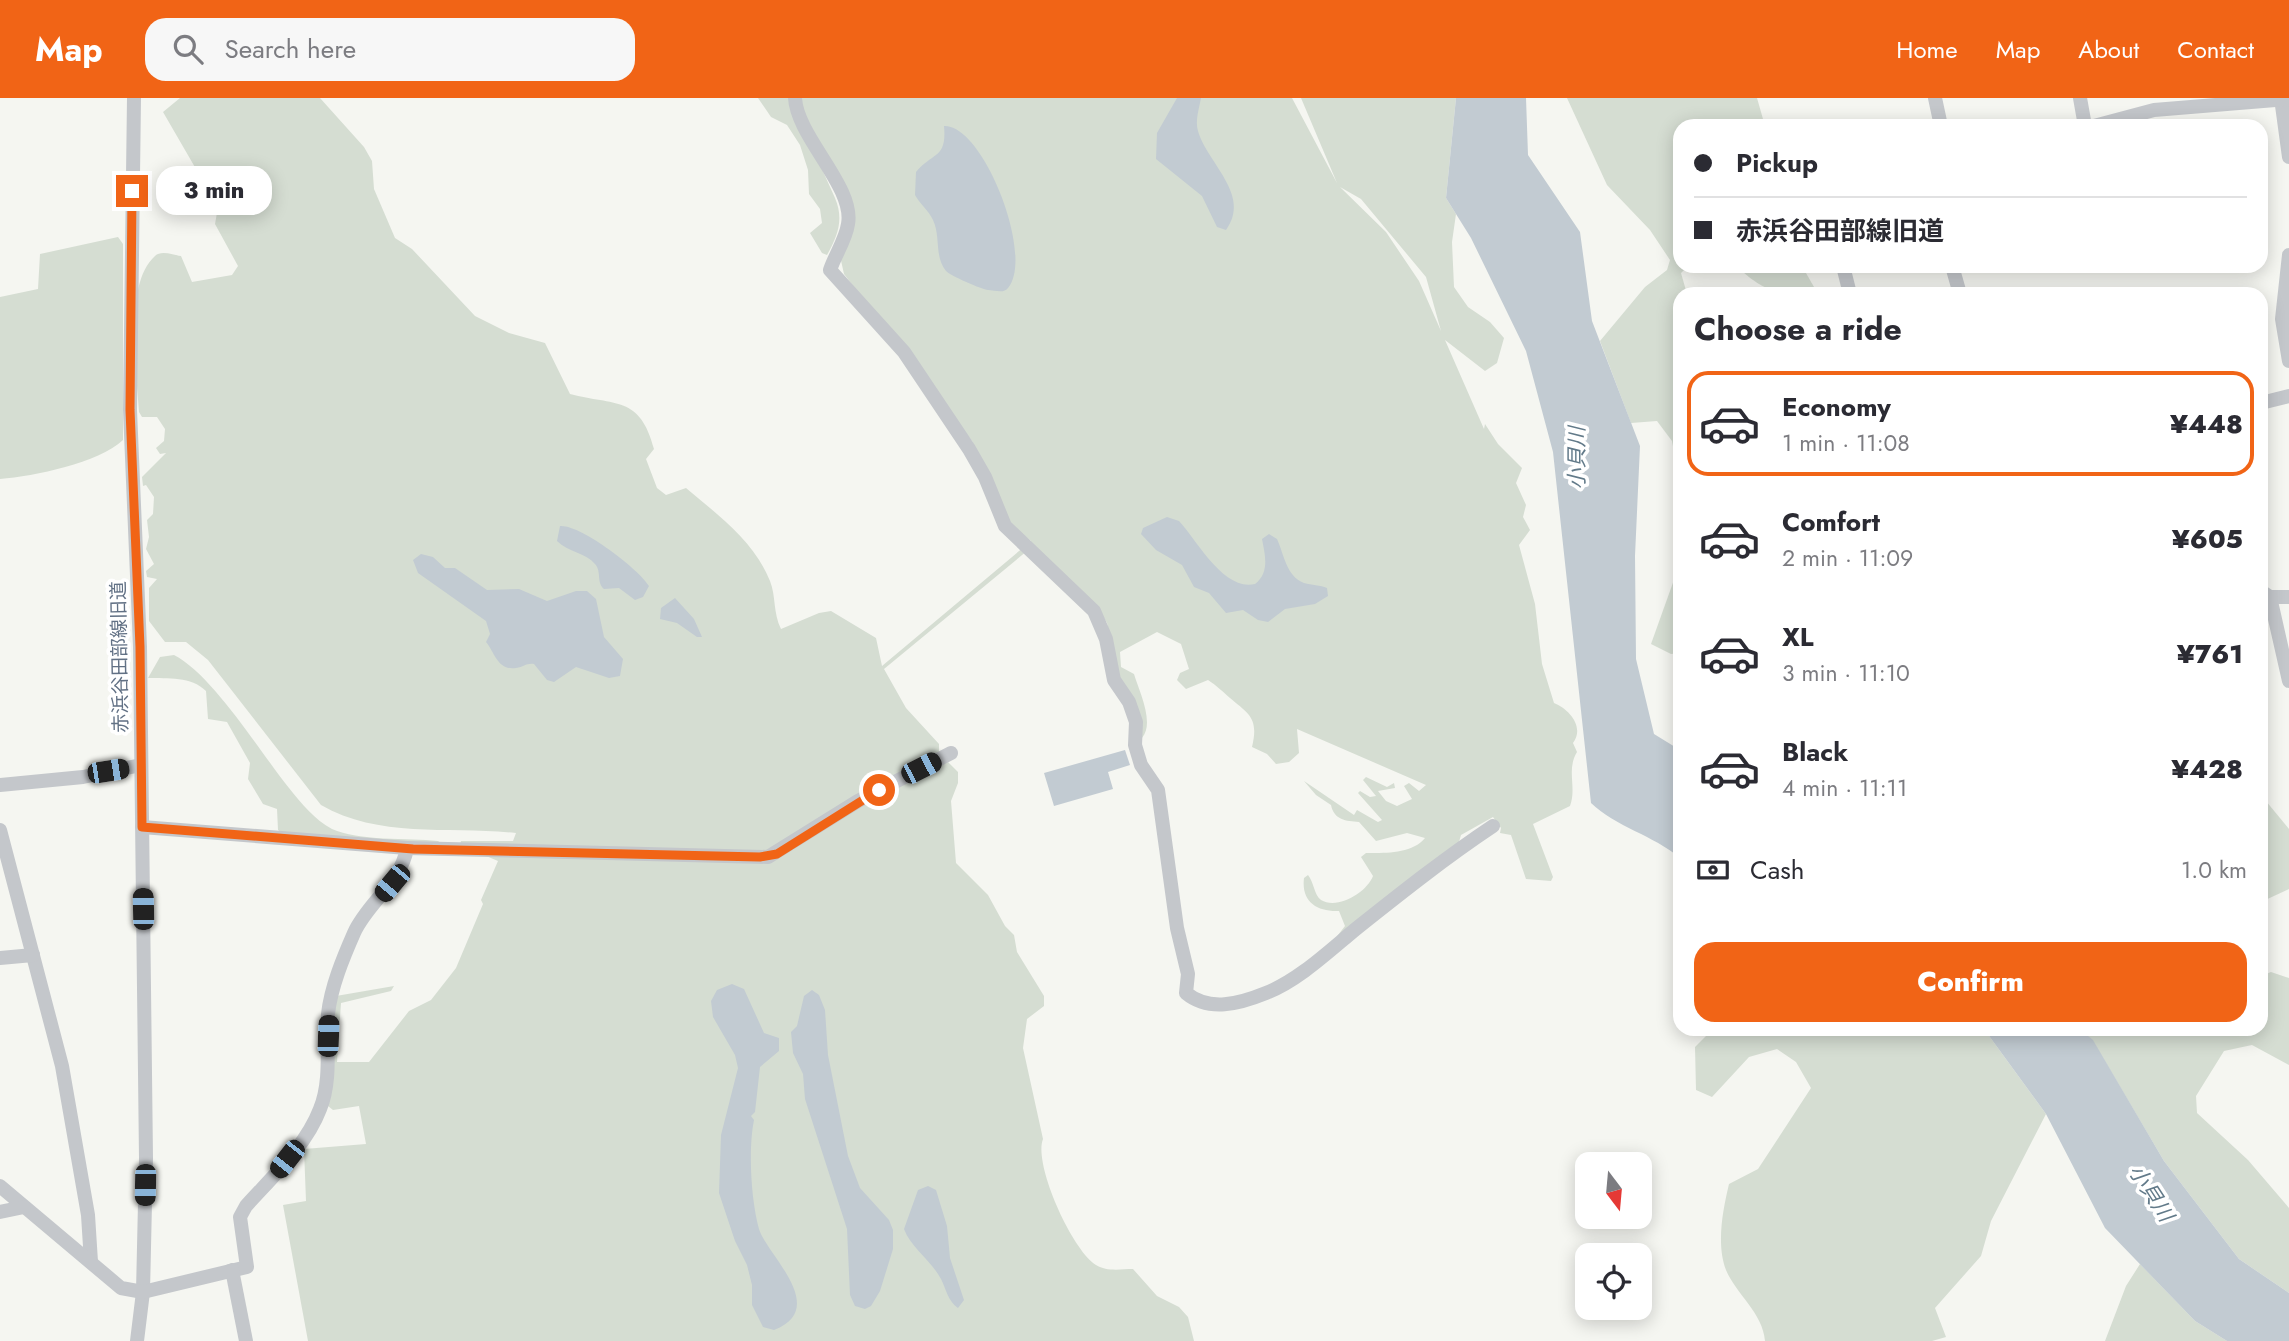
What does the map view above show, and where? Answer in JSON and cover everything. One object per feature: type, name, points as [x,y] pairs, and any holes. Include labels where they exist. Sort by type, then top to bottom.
[{"type":"street","name":"赤浜谷田部線旧道","points":[[134,98],[130,356],[141,765],[146,1158],[143,1292],[137,1341]]},
{"type":"street","points":[[795,98],[798,116],[828,167],[848,212],[848,224],[831,270],[904,352],[969,449],[985,477],[1005,526],[1094,611],[1101,623],[1110,670],[1129,702],[1136,722],[1135,745],[1141,765],[1158,790],[1177,928],[1188,974],[1186,993],[1199,1003],[1218,1004],[1243,1001],[1268,992],[1306,968],[1443,859],[1493,826]]},
{"type":"street","points":[[1936,98],[1940,119]]},
{"type":"street","points":[[2080,98],[2084,119]]},
{"type":"street","points":[[2113,119],[2154,104],[2284,99],[2289,157]]},
{"type":"street","points":[[2289,255],[2282,318],[2289,361]]},
{"type":"street","points":[[2268,401],[2289,396]]},
{"type":"street","points":[[2268,594],[2289,597]]},
{"type":"street","points":[[2268,605],[2289,681]]},
{"type":"street","points":[[142,827],[407,848],[768,857],[858,801],[951,753]]},
{"type":"street","points":[[0,785],[83,777],[141,765]]},
{"type":"street","points":[[0,830],[49,1008],[77,1142],[91,1240],[91,1262]]},
{"type":"street","points":[[0,1186],[121,1288],[143,1292],[247,1267],[240,1217],[246,1206],[298,1146],[321,1108],[326,1081],[331,995],[362,918],[392,883],[405,859],[407,848]]},
{"type":"street","points":[[0,958],[33,955]]},
{"type":"street","points":[[0,1212],[24,1207]]},
{"type":"street","points":[[232,1270],[246,1341]]},
{"type":"shaded area","points":[[180,98],[320,98],[364,147],[372,161],[374,189],[395,238],[412,249],[475,316],[509,333],[545,343],[570,394],[613,402],[633,411],[641,419],[654,449],[646,459],[657,488],[666,495],[686,488],[745,541],[755,553],[770,581],[781,629],[819,613],[831,611],[876,638],[882,666],[1031,541],[1012,526],[972,441],[844,274],[840,256],[852,229],[803,116],[800,98],[1292,98],[1337,183],[1301,98],[1456,98],[1446,198],[1456,214],[1452,242],[1454,287],[1468,307],[1490,322],[1504,338],[1497,363],[1485,371],[1445,340],[1484,429],[1485,424],[1498,444],[1522,468],[1516,483],[1526,505],[1523,517],[1530,530],[1519,545],[1535,604],[1542,664],[1554,703],[1570,714],[1577,731],[1573,743],[1577,752],[1572,765],[1570,806],[1533,824],[1553,877],[1551,881],[1526,879],[1511,835],[1500,833],[1501,828],[1493,817],[1461,835],[1459,842],[1335,939],[1345,926],[1339,911],[1324,910],[1312,904],[1305,893],[1304,878],[1308,875],[1321,900],[1335,903],[1343,901],[1365,888],[1373,876],[1361,857],[1366,853],[1406,850],[1425,838],[1407,833],[1376,841],[1359,822],[1338,817],[1331,805],[1316,795],[1304,781],[1354,815],[1357,810],[1378,822],[1382,820],[1358,793],[1360,791],[1370,797],[1376,796],[1363,780],[1366,777],[1387,787],[1394,783],[1395,788],[1378,791],[1386,801],[1397,806],[1412,799],[1404,786],[1409,783],[1419,791],[1426,785],[1297,729],[1299,753],[1289,762],[1276,764],[1267,754],[1252,747],[1253,723],[1242,708],[1208,680],[1186,689],[1177,680],[1180,673],[1189,669],[1181,644],[1157,632],[1120,652],[1121,667],[1134,674],[1145,707],[1147,724],[1142,738],[1121,682],[1107,623],[1100,611],[1033,546],[884,669],[906,708],[939,744],[939,752],[919,761],[925,772],[948,762],[958,772],[958,783],[951,801],[956,863],[988,895],[1005,926],[1014,935],[1017,952],[1044,996],[1044,1006],[1027,1019],[1023,1048],[1043,1139],[1041,1151],[1044,1167],[1057,1206],[1086,1256],[1105,1269],[1133,1269],[1157,1296],[1179,1307],[1188,1317],[1194,1341],[308,1341],[283,1205],[306,1201],[304,1149],[366,1144],[359,1106],[333,1110],[328,1106],[336,996],[394,986],[391,991],[341,1003],[337,1062],[369,1062],[409,1011],[431,1000],[456,968],[483,904],[481,900],[498,861],[460,845],[461,841],[513,841],[516,833],[391,827],[344,816],[321,805],[208,660],[186,642],[165,642],[149,621],[149,588],[157,579],[147,577],[146,571],[154,564],[146,549],[149,537],[147,520],[153,514],[154,497],[146,485],[143,486],[142,477],[166,453],[160,454],[156,448],[164,441],[165,429],[157,417],[142,417],[139,412],[134,330],[139,287],[145,269],[160,253],[181,256],[192,282],[232,275],[238,266],[215,224],[218,207],[163,112]],"holes":[[[1340,187],[1361,199],[1426,277],[1441,331],[1419,281],[1386,232]]]},
{"type":"shaded area","points":[[758,98],[790,98],[835,198],[839,220],[827,255],[822,253],[810,233],[822,223],[820,209],[809,194],[808,170],[800,145],[787,125],[771,117]]},
{"type":"shaded area","points":[[1567,98],[1757,98],[1763,119],[1673,119],[1673,273],[1681,273],[1685,287],[1673,287],[1673,446],[1657,421],[1631,423],[1600,341],[1645,287],[1667,270],[1670,260],[1650,230],[1607,185]]},
{"type":"shaded area","points":[[118,237],[123,244],[123,440],[82,462],[30,475],[0,479],[0,297],[38,289],[40,254]]},
{"type":"shaded area","points":[[1745,273],[1806,273],[1814,287],[1765,287]]},
{"type":"shaded area","points":[[1673,583],[1673,654],[1651,644]]},
{"type":"shaded area","points":[[174,655],[189,665],[220,696],[294,794],[320,821],[332,829],[355,836],[438,841],[442,844],[283,834],[278,830],[277,809],[263,804],[248,779],[250,763],[227,722],[208,719],[206,691],[186,681],[148,678],[160,657]]},
{"type":"shaded area","points":[[2268,804],[2289,829],[2289,889],[2268,899]]},
{"type":"shaded area","points":[[2268,973],[2289,978],[2289,1065],[2252,1045],[2224,1051],[2196,1096],[2197,1113],[2248,1160],[2289,1208],[2289,1293],[2239,1259],[2164,1161],[2088,1036],[2268,1036]]},
{"type":"shaded area","points":[[1706,1036],[1989,1036],[2046,1114],[1991,1221],[1981,1256],[1935,1308],[1946,1337],[1932,1341],[1765,1341],[1759,1321],[1730,1279],[1723,1260],[1721,1238],[1725,1204],[1729,1184],[1758,1169],[1811,1088],[1796,1062],[1777,1049],[1749,1057],[1712,1097],[1696,1090],[1695,1047]]},
{"type":"shaded area","points":[[2140,1264],[2195,1321],[2227,1341],[2105,1341],[2126,1286]]},
{"type":"water","points":[[1177,98],[1201,98],[1198,131],[1225,179],[1234,204],[1233,217],[1226,230],[1217,227],[1202,196],[1156,159],[1157,133]]},
{"type":"water","name":"小貝川","points":[[1456,98],[1526,98],[1528,155],[1580,232],[1592,321],[1640,446],[1635,556],[1636,659],[1654,734],[1673,746],[1673,853],[1591,803],[1553,452],[1526,351],[1471,238],[1446,198]]},
{"type":"water","points":[[944,126],[959,131],[974,146],[989,168],[1001,194],[1015,249],[1015,272],[1004,291],[980,288],[946,271],[940,259],[933,220],[915,195],[916,172],[941,150]]},
{"type":"water","points":[[1167,517],[1179,521],[1222,572],[1232,580],[1244,584],[1255,584],[1263,574],[1265,563],[1262,539],[1269,534],[1277,539],[1293,575],[1304,583],[1327,588],[1328,596],[1315,604],[1285,609],[1268,622],[1258,620],[1243,610],[1226,613],[1209,593],[1194,587],[1182,565],[1156,550],[1141,534],[1143,528]]},
{"type":"water","points":[[560,526],[581,532],[634,569],[649,586],[643,597],[635,600],[619,588],[604,589],[595,564],[557,541]]},
{"type":"water","points":[[421,554],[433,557],[445,568],[455,568],[487,590],[519,589],[547,601],[576,591],[587,591],[596,599],[604,637],[623,659],[620,676],[609,678],[576,667],[554,682],[547,680],[534,664],[516,668],[505,667],[486,642],[490,634],[486,621],[418,573],[413,560]]},
{"type":"water","points":[[675,598],[694,619],[702,637],[697,637],[677,623],[660,619],[661,608]]},
{"type":"water","points":[[1125,750],[1130,765],[1108,772],[1113,789],[1054,806],[1044,773]]},
{"type":"water","points":[[732,984],[744,989],[764,1033],[779,1038],[779,1051],[760,1067],[755,1112],[751,1116],[754,1120],[751,1175],[759,1229],[796,1295],[796,1309],[790,1320],[774,1330],[763,1327],[752,1305],[752,1285],[747,1265],[735,1241],[719,1193],[721,1135],[738,1068],[735,1055],[713,1017],[711,1001],[717,990]]},
{"type":"water","points":[[812,990],[819,995],[825,1010],[828,1055],[848,1156],[860,1188],[889,1220],[893,1230],[893,1249],[880,1291],[871,1306],[865,1309],[855,1306],[850,1295],[847,1229],[805,1099],[803,1074],[793,1053],[791,1032],[797,1026],[804,996]]},
{"type":"water","name":"小貝川","points":[[1989,1036],[2088,1036],[2093,1040],[2164,1161],[2239,1259],[2289,1293],[2289,1341],[2227,1341],[2195,1321],[2105,1228],[2046,1114]]},
{"type":"water","points":[[928,1186],[936,1190],[947,1226],[950,1258],[964,1300],[958,1308],[937,1272],[911,1242],[904,1229],[918,1190]]},
{"type":"route","points":[[132,191],[130,410],[140,647],[142,827],[151,825],[413,849],[768,857],[879,790]]}]
